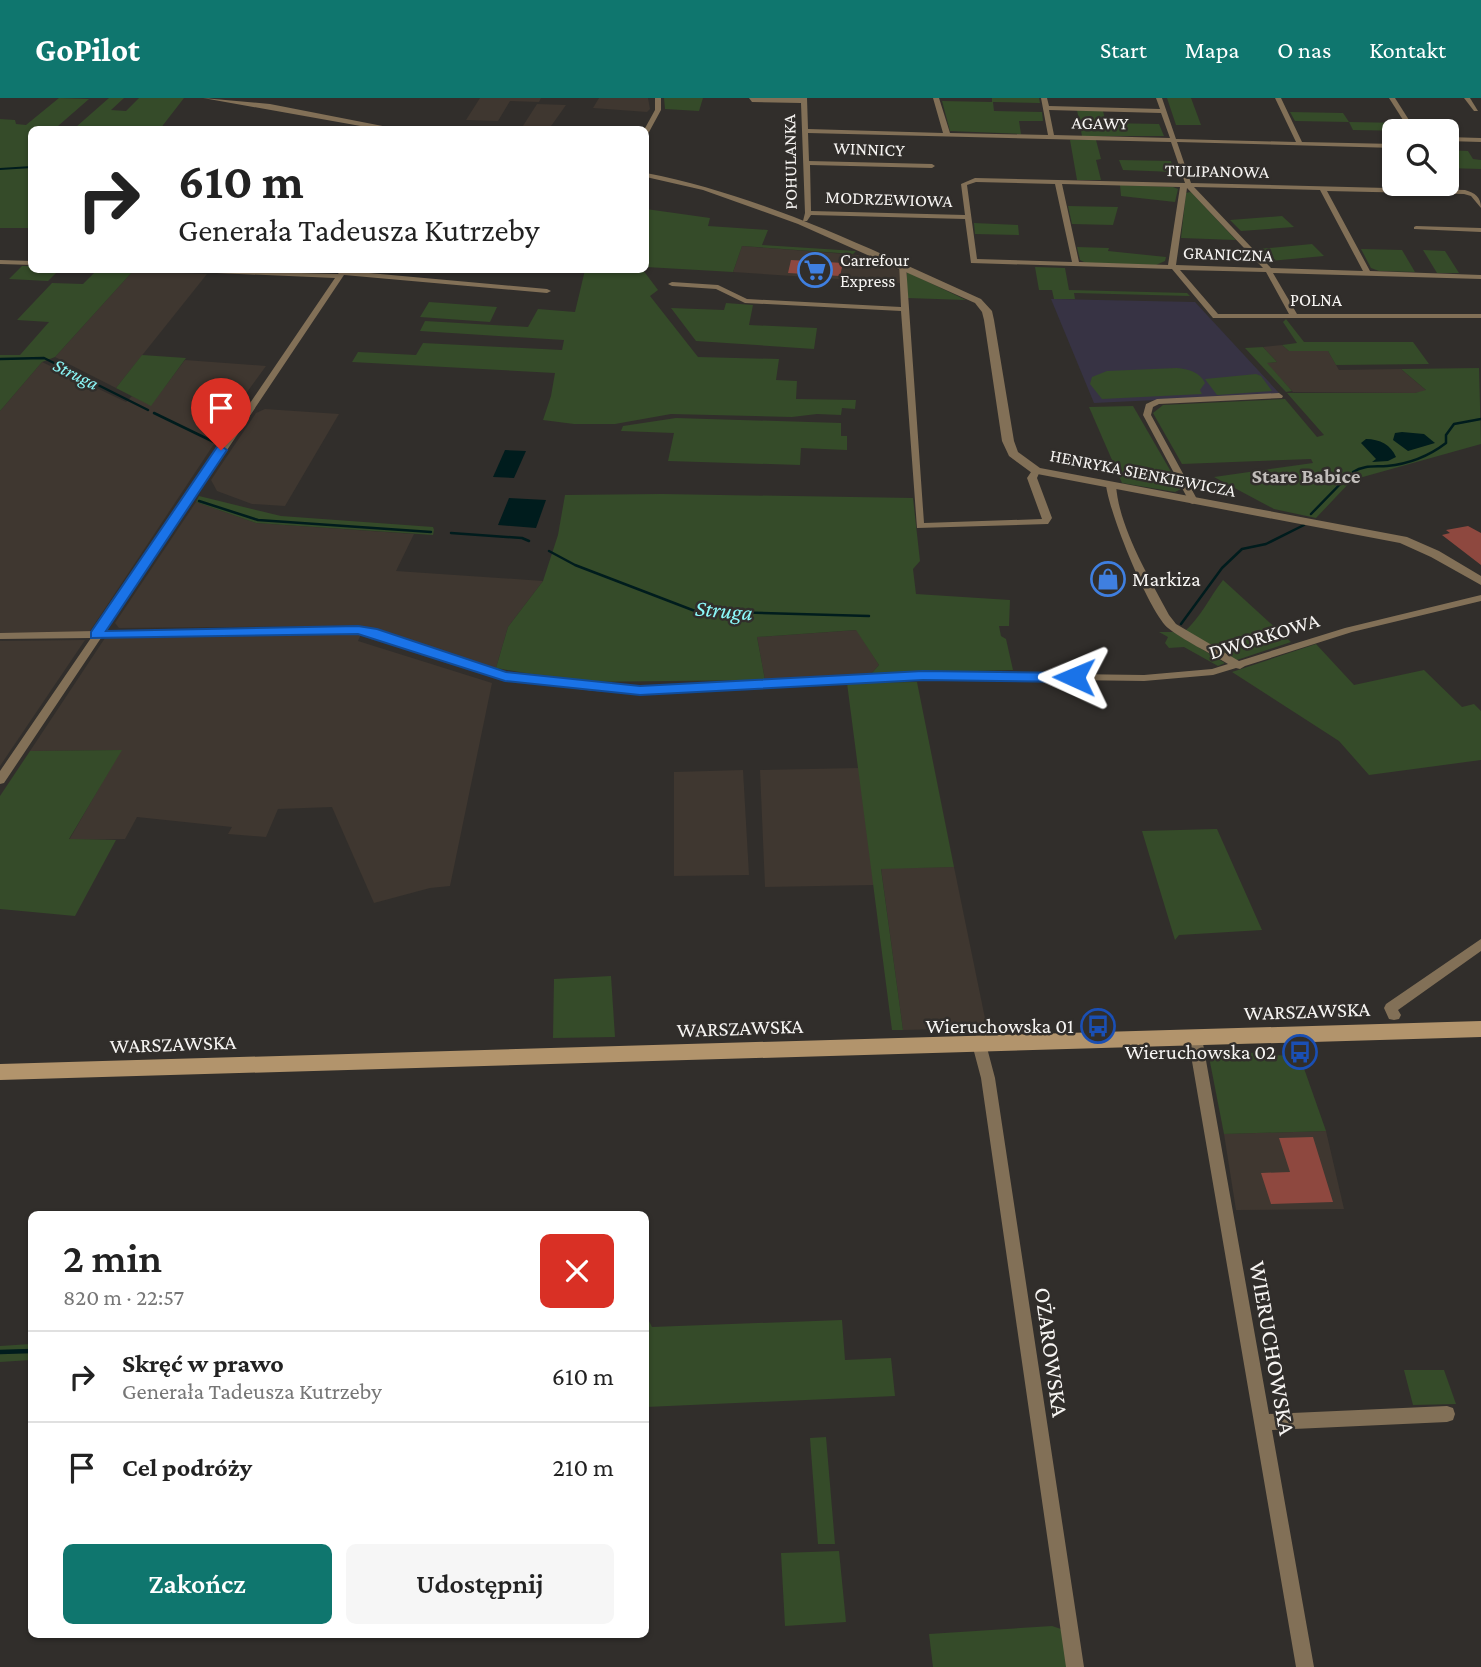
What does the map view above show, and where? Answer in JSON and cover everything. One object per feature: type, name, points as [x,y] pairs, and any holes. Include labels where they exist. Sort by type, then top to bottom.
[{"type":"main road","name":"WARSZAWSKA","points":[[0,1072],[1481,1029]]},
{"type":"street","points":[[207,98],[270,106],[378,126]]},
{"type":"street","points":[[649,126],[658,110],[658,98]]},
{"type":"street","points":[[752,98],[804,100]]},
{"type":"street","points":[[936,98],[947,134]]},
{"type":"street","points":[[1044,98],[1051,137]]},
{"type":"street","points":[[1159,98],[1187,186],[1269,271],[1294,315]]},
{"type":"street","points":[[1279,98],[1300,144]]},
{"type":"street","points":[[1392,98],[1405,119]]},
{"type":"street","points":[[1467,98],[1476,110]]},
{"type":"street","name":"POHULANKA","points":[[804,100],[805,217]]},
{"type":"street","points":[[1045,108],[1163,111]]},
{"type":"street","name":"AGAWY","points":[[804,131],[1382,146]]},
{"type":"street","points":[[1459,139],[1481,140]]},
{"type":"street","name":"WINNICY","points":[[806,163],[932,166]]},
{"type":"street","name":"HENRYKA SIENKIEWICZA","points":[[649,176],[705,188],[805,217],[970,296],[983,306],[989,320],[1008,442],[1013,454],[1037,471],[1403,540],[1435,554],[1481,581]]},
{"type":"street","name":"TULIPANOWA","points":[[968,217],[964,184],[968,181],[1465,192],[1473,195],[1481,206]]},
{"type":"street","points":[[1058,182],[1076,265]]},
{"type":"street","points":[[1174,268],[1171,264],[1187,186]]},
{"type":"street","points":[[1323,189],[1368,274]]},
{"type":"street","name":"MODRZEWIOWA","points":[[805,217],[968,217]]},
{"type":"street","name":"GRANICZNA","points":[[968,217],[974,261],[1481,277]]},
{"type":"street","points":[[1416,228],[1481,230]]},
{"type":"street","points":[[0,261],[28,263]]},
{"type":"street","points":[[902,265],[920,526],[1045,522],[1047,518],[1032,478],[1037,471]]},
{"type":"street","name":"POLNA","points":[[1174,268],[1216,316],[1481,316]]},
{"type":"street","points":[[0,780],[342,273],[547,291]]},
{"type":"street","points":[[672,284],[718,287],[745,301],[904,309]]},
{"type":"street","points":[[1193,501],[1147,415],[1149,406],[1157,402],[1279,396]]},
{"type":"street","points":[[1111,485],[1110,492],[1121,521],[1164,616],[1172,626],[1240,666]]},
{"type":"street","name":"DWORKOWA","points":[[0,636],[358,630],[373,632],[505,677],[640,690],[923,675],[1144,678],[1200,674],[1240,666],[1349,629],[1481,598]]},
{"type":"street","points":[[1394,1015],[1391,1008],[1481,944]]},
{"type":"street","name":"WIERUCHOWSKA","points":[[1195,1038],[1305,1667]]},
{"type":"street","name":"OŻAROWSKA","points":[[979,1044],[984,1056],[992,1102],[1075,1667]]},
{"type":"street","points":[[1264,1422],[1447,1414]]},
{"type":"shaded area","points":[[480,98],[541,98],[539,102],[510,101],[498,121],[466,120]]},
{"type":"shaded area","points":[[599,98],[648,98],[650,109],[647,112],[593,108]]},
{"type":"shaded area","points":[[537,104],[566,105],[551,126],[523,126]]},
{"type":"shaded area","points":[[742,246],[858,255],[878,265],[884,263],[899,270],[900,283],[733,272]]},
{"type":"shaded area","points":[[131,273],[207,274],[116,388],[55,357]]},
{"type":"shaded area","points":[[1051,299],[1195,302],[1280,394],[1094,403]]},
{"type":"shaded area","points":[[1282,345],[1289,351],[1328,351],[1339,370],[1401,369],[1427,391],[1293,392],[1266,363],[1277,362],[1263,347]]},
{"type":"shaded area","points":[[185,360],[266,366],[227,420],[230,424],[90,631],[83,634],[0,634],[0,411],[42,362],[126,402],[132,396],[151,405]]},
{"type":"shaded area","points":[[265,409],[339,414],[285,506],[252,504],[217,491],[211,480],[256,413]]},
{"type":"shaded area","points":[[196,502],[256,523],[414,534],[396,571],[543,581],[508,627],[496,668],[365,629],[341,626],[119,628],[115,623]]},
{"type":"shaded area","points":[[857,630],[879,665],[871,674],[765,680],[757,637]]},
{"type":"shaded area","points":[[361,634],[358,641],[492,683],[450,886],[430,888],[374,903],[332,807],[278,809],[266,837],[228,834],[232,827],[137,817],[125,839],[69,840],[121,750],[30,751],[105,638]]},
{"type":"shaded area","points":[[85,640],[0,766],[0,641]]},
{"type":"shaded area","points":[[859,768],[874,885],[765,887],[760,770]]},
{"type":"shaded area","points":[[743,770],[749,875],[674,876],[674,772]]},
{"type":"shaded area","points":[[954,867],[987,1028],[903,1030],[881,868]]},
{"type":"shaded area","points":[[1326,1131],[1344,1209],[1236,1210],[1224,1134]]},
{"type":"green space","points":[[59,98],[89,99],[58,126],[28,126],[28,228],[0,228],[0,119],[15,120],[16,124],[26,125]]},
{"type":"green space","points":[[109,98],[124,98],[111,110],[126,111],[139,98],[184,98],[162,126],[77,126]]},
{"type":"green space","points":[[664,98],[703,98],[699,111],[665,109]]},
{"type":"green space","points":[[992,98],[1039,98],[1040,103],[993,102],[994,111],[1042,112],[1043,121],[1019,121],[1021,134],[950,131],[942,101],[992,102]]},
{"type":"green space","points":[[1167,98],[1191,98],[1201,125],[1176,125]]},
{"type":"green space","points":[[1077,110],[1103,111],[1106,123],[1159,124],[1164,136],[1082,136]]},
{"type":"green space","points":[[1290,112],[1343,113],[1349,122],[1295,121]]},
{"type":"green space","points":[[1349,122],[1382,123],[1382,131],[1353,130]]},
{"type":"green space","points":[[1070,140],[1096,140],[1101,159],[1096,160],[1101,180],[1077,180]]},
{"type":"green space","points":[[1459,151],[1468,151],[1473,159],[1481,160],[1481,169],[1459,168]]},
{"type":"green space","points":[[1119,160],[1171,161],[1174,172],[1123,170]]},
{"type":"green space","points":[[1120,185],[1178,189],[1175,202],[1121,196]]},
{"type":"green space","points":[[1190,192],[1236,240],[1181,238],[1186,193]]},
{"type":"green space","points":[[1068,206],[1118,207],[1113,225],[1072,224]]},
{"type":"green space","points":[[649,209],[710,218],[708,226],[768,230],[762,245],[856,251],[853,254],[742,246],[733,272],[649,267]]},
{"type":"green space","points":[[1282,216],[1294,227],[1241,231],[1230,220]]},
{"type":"green space","points":[[974,223],[1018,225],[1019,235],[975,234]]},
{"type":"green space","points":[[1312,244],[1324,256],[1270,261],[1258,249]]},
{"type":"green space","points":[[1077,247],[1109,248],[1108,251],[1166,257],[1165,261],[1156,265],[1086,263],[1080,260]]},
{"type":"green space","points":[[1361,249],[1402,250],[1415,272],[1379,271],[1371,268]]},
{"type":"green space","points":[[1423,250],[1445,251],[1459,273],[1437,273]]},
{"type":"green space","points":[[22,266],[28,266],[28,273],[56,273],[48,281],[9,279]]},
{"type":"green space","points":[[1035,267],[1065,268],[1069,290],[1187,293],[1190,296],[1074,293],[1075,299],[1054,299],[1052,290],[1039,290]]},
{"type":"green space","points":[[907,272],[966,300],[907,298]]},
{"type":"green space","points":[[94,273],[131,273],[55,357],[42,362],[0,411],[0,355],[20,355],[49,322],[17,320],[52,283],[83,284]]},
{"type":"green space","points":[[584,273],[645,273],[658,290],[650,296],[698,357],[779,359],[776,380],[797,381],[796,399],[856,400],[855,409],[842,408],[841,415],[792,417],[671,414],[615,424],[574,424],[543,420],[555,373],[352,362],[358,352],[416,355],[423,343],[562,350],[564,340],[420,331],[425,321],[528,327],[538,309],[575,312]]},
{"type":"green space","points":[[429,302],[497,307],[490,322],[420,317]]},
{"type":"green space","points":[[726,303],[753,305],[749,325],[817,328],[814,349],[696,341],[671,308],[724,310]]},
{"type":"green space","points":[[1286,319],[1304,342],[1413,342],[1429,364],[1336,365],[1328,351],[1289,351],[1282,345],[1297,343],[1283,322]]},
{"type":"green space","points":[[1263,347],[1277,362],[1267,363],[1292,391],[1286,392],[1245,348]]},
{"type":"green space","points":[[142,355],[186,358],[151,406],[116,388]]},
{"type":"green space","points":[[1177,368],[1200,376],[1205,383],[1200,390],[1202,394],[1102,399],[1090,384],[1092,377],[1107,371]]},
{"type":"green space","points":[[1479,368],[1481,444],[1352,480],[1316,518],[1274,509],[1214,477],[1313,463],[1311,459],[1182,464],[1153,413],[1163,405],[1285,399],[1317,437],[1324,435],[1287,393],[1415,393],[1426,390],[1401,369]]},
{"type":"green space","points":[[1256,374],[1261,376],[1272,391],[1217,395],[1205,379]]},
{"type":"green space","points":[[1133,406],[1181,489],[1175,492],[1122,483],[1089,407]]},
{"type":"green space","points":[[676,418],[841,423],[841,436],[847,436],[847,450],[801,448],[800,465],[668,461],[674,433],[621,431],[623,426]]},
{"type":"green space","points":[[565,495],[913,498],[920,561],[913,569],[916,594],[1010,600],[1009,626],[999,626],[1001,636],[1006,639],[1013,670],[871,674],[879,665],[856,630],[757,637],[765,680],[577,682],[496,668],[508,627],[543,581],[558,535]]},
{"type":"green space","points":[[199,496],[281,516],[433,527],[434,530],[433,535],[256,523],[196,502]]},
{"type":"green space","points":[[1223,580],[1291,642],[1234,661],[1184,632]]},
{"type":"green space","points":[[1159,632],[1173,632],[1225,663],[1218,666],[1184,647],[1169,648],[1165,643],[1168,637]]},
{"type":"green space","points":[[1316,644],[1354,685],[1424,670],[1462,707],[1474,704],[1481,711],[1481,760],[1369,775],[1339,741],[1232,672]]},
{"type":"green space","points":[[917,682],[954,867],[881,869],[903,1030],[892,1030],[847,683]]},
{"type":"green space","points":[[122,750],[69,839],[116,840],[75,916],[0,909],[0,796],[30,751]]},
{"type":"green space","points":[[1217,829],[1262,930],[1179,935],[1175,940],[1142,831]]},
{"type":"green space","points":[[611,976],[615,1037],[553,1038],[554,979]]},
{"type":"green space","points":[[1219,1050],[1300,1057],[1326,1131],[1224,1134],[1210,1062]]},
{"type":"green space","points":[[842,1320],[845,1360],[891,1358],[895,1396],[649,1407],[649,1321],[652,1327]]},
{"type":"green space","points":[[28,1344],[28,1360],[0,1362],[0,1346]]},
{"type":"green space","points":[[1404,1370],[1444,1370],[1456,1404],[1413,1405]]},
{"type":"green space","points":[[826,1437],[835,1544],[818,1544],[810,1438]]},
{"type":"green space","points":[[839,1551],[846,1622],[785,1626],[781,1553]]},
{"type":"green space","points":[[1052,1626],[1064,1630],[1069,1667],[933,1667],[929,1634]]},
{"type":"water","points":[[1395,433],[1424,434],[1435,443],[1408,451],[1393,440]]},
{"type":"water","points":[[1366,439],[1384,444],[1396,457],[1388,461],[1372,462],[1376,459],[1361,443]]},
{"type":"water","points":[[505,450],[526,451],[514,478],[493,477]]},
{"type":"water","points":[[509,498],[546,500],[536,528],[498,525]]},
{"type":"building","name":"Carrefour Express","points":[[791,260],[843,263],[840,276],[788,273]]},
{"type":"building","points":[[1468,526],[1481,533],[1481,565],[1442,535],[1450,533],[1446,530]]},
{"type":"building","points":[[1313,1137],[1333,1202],[1271,1204],[1261,1173],[1290,1172],[1279,1138]]},
{"type":"waterway","points":[[0,169],[28,167]]},
{"type":"waterway","name":"Struga","points":[[0,359],[44,358],[148,410]]},
{"type":"waterway","name":"Struga","points":[[154,413],[216,443]]},
{"type":"waterway","name":"Struga","points":[[1353,472],[1365,467],[1395,465],[1418,459],[1446,443],[1446,435],[1454,424],[1481,419]]},
{"type":"waterway","name":"Struga","points":[[1311,514],[1348,476]]},
{"type":"waterway","name":"Struga","points":[[199,501],[258,520],[431,532]]},
{"type":"waterway","name":"Struga","points":[[1181,624],[1222,568],[1242,549],[1266,544],[1304,525]]},
{"type":"waterway","name":"Struga","points":[[451,533],[522,538],[529,541]]},
{"type":"waterway","name":"Struga","points":[[549,551],[575,565],[695,611],[869,616]]},
{"type":"waterway","points":[[0,1352],[28,1351]]},
{"type":"place","name":"Carrefour Express","points":[[815,270]]},
{"type":"place","name":"Markiza","points":[[1108,579]]},
{"type":"place","name":"Wieruchowska 01","points":[[1098,1026]]},
{"type":"place","name":"Wieruchowska 02","points":[[1300,1052]]},
{"type":"district","name":"Stare Babice","points":[[1306,476]]},
{"type":"route","points":[[221,450],[96,635],[358,630],[373,632],[505,677],[595,688],[640,690],[923,675],[1074,677]]}]
